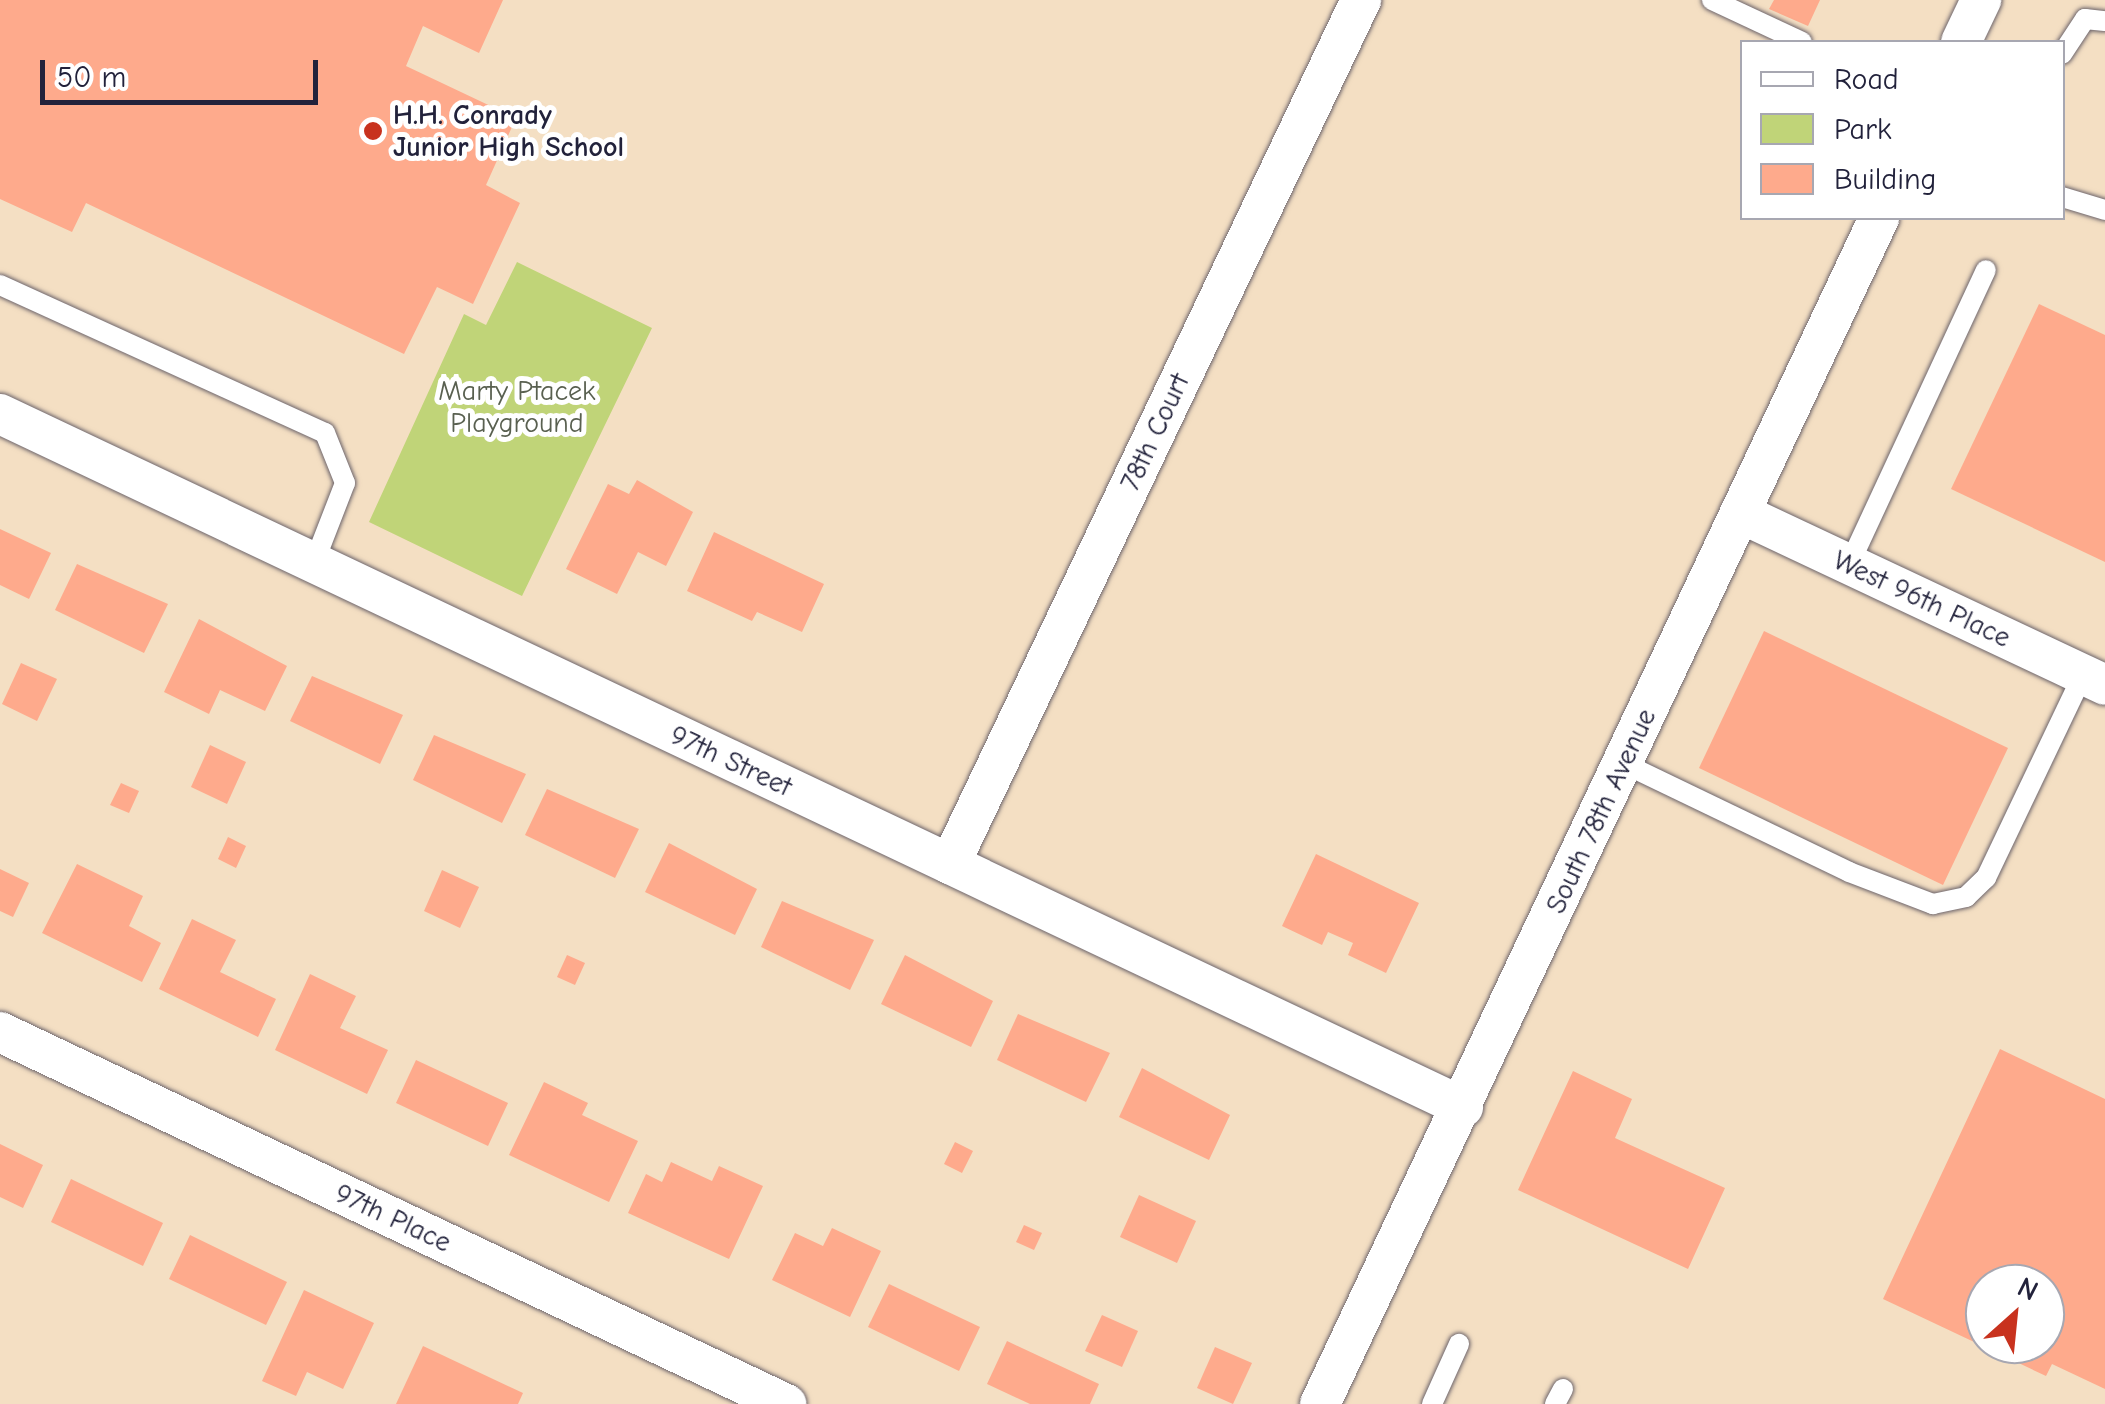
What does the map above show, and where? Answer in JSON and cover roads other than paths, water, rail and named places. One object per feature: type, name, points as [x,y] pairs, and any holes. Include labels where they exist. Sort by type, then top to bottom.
[{"type":"street","name":"78th Court","points":[[950,864],[1360,0]]},
{"type":"street","points":[[1962,40],[1981,0]]},
{"type":"street","name":"South 78th Avenue","points":[[1320,1404],[1878,220]]},
{"type":"street","name":"97th Street","points":[[0,414],[1462,1107]]},
{"type":"street","name":"West 96th Place","points":[[1740,513],[2094,680]]},
{"type":"street","name":"97th Place","points":[[0,1032],[786,1404]]},
{"type":"lane","points":[[1712,0],[1798,40]]},
{"type":"lane","points":[[2065,49],[2085,19],[2105,21]]},
{"type":"lane","points":[[2065,198],[2105,210]]},
{"type":"lane","points":[[1849,564],[1986,270]]},
{"type":"lane","points":[[0,284],[325,432],[345,483],[314,562]]},
{"type":"lane","points":[[1624,763],[1849,872],[1932,904],[1966,897],[1986,878],[2094,680]]},
{"type":"lane","points":[[1432,1404],[1459,1344]]},
{"type":"place","name":"H.H. Conrady Junior High School","points":[[373,131]]},
{"type":"park label","name":"Marty Ptacek Playground","points":[[517,407]]}]
